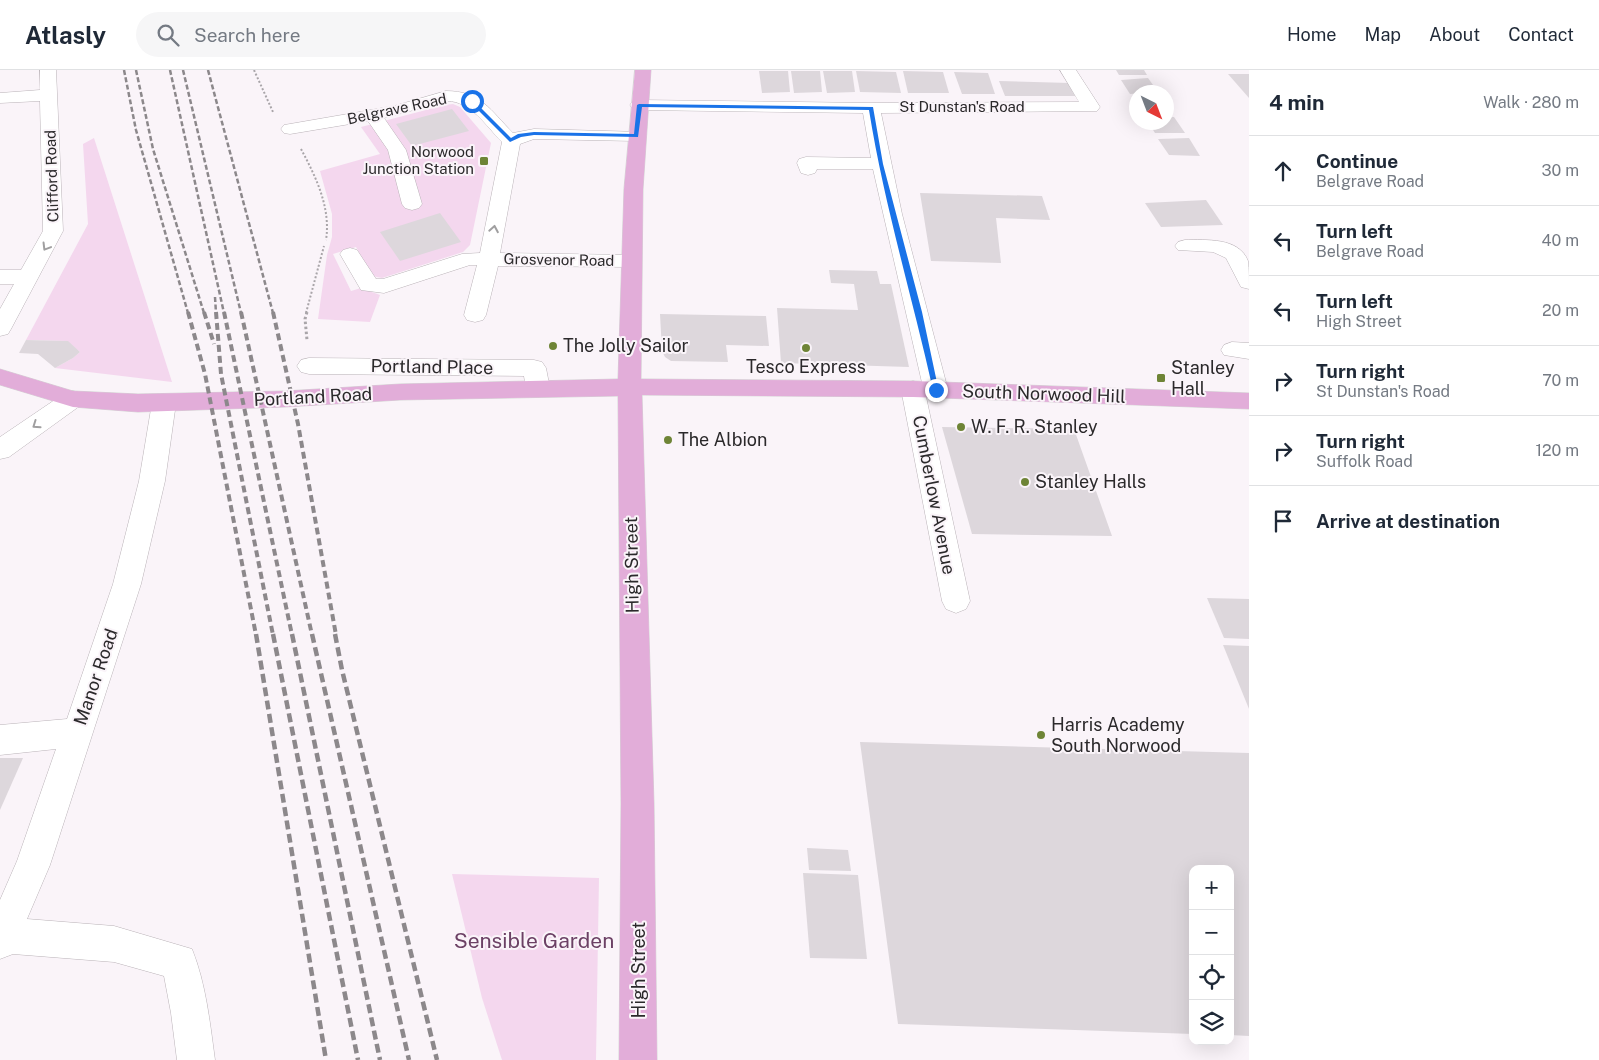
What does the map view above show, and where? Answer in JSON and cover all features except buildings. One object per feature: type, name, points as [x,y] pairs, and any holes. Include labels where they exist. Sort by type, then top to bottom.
[{"type":"main road","name":"High Street","points":[[638,1060],[640,901],[628,306],[636,136],[643,70]]},
{"type":"main road","name":"Portland Road","points":[[0,377],[73,399],[164,404],[400,392],[630,387]]},
{"type":"main road","name":"South Norwood Hill","points":[[630,387],[925,390],[1249,401]]},
{"type":"street","name":"Clifford Road","points":[[0,329],[54,231],[48,70]]},
{"type":"street","name":"St Dunstan's Road","points":[[639,105],[871,108],[1091,107],[1068,70]]},
{"type":"street","points":[[0,98],[49,95]]},
{"type":"street","name":"Belgrave Road","points":[[290,130],[373,115],[446,96],[460,96],[472,101],[510,141]]},
{"type":"street","name":"Cumberlow Avenue","points":[[871,108],[880,164],[918,312],[925,390],[956,601]]},
{"type":"street","points":[[373,115],[397,150],[412,204]]},
{"type":"street","points":[[510,141],[520,136],[534,134],[636,136]]},
{"type":"street","name":"Grosvenor Road","points":[[510,141],[489,259],[630,262]]},
{"type":"street","points":[[808,169],[806,164],[880,164]]},
{"type":"street","points":[[1185,246],[1216,246],[1234,254],[1249,282]]},
{"type":"street","points":[[350,254],[369,285],[384,286],[469,259],[489,259],[475,315]]},
{"type":"street","points":[[0,277],[27,277]]},
{"type":"street","name":"Portland Place","points":[[309,366],[534,368],[538,388]]},
{"type":"street","points":[[0,450],[73,399]]},
{"type":"street","name":"Manor Road","points":[[2,938],[33,864],[112,633],[136,551],[158,448],[164,404]]},
{"type":"street","points":[[0,740],[78,732]]},
{"type":"street","points":[[2,938],[114,944],[179,962],[190,1013],[196,1060]]},
{"type":"path","points":[[254,70],[272,111],[290,130],[314,173],[326,214],[327,236],[305,318],[309,366]]},
{"type":"green space","points":[[453,104],[460,107],[491,143],[470,245],[463,252],[382,278],[372,276],[356,247],[333,254],[351,291],[361,288],[380,295],[370,322],[318,319],[327,255],[332,237],[332,214],[320,171],[380,154],[361,127]]},
{"type":"green space","points":[[94,138],[172,382],[55,368],[80,352],[67,341],[26,340],[88,224],[83,144]]},
{"type":"green space","name":"Sensible Garden","points":[[452,874],[599,878],[596,1060],[502,1060],[482,998]]},
{"type":"railway","points":[[124,70],[136,130],[188,313]]},
{"type":"railway","points":[[136,70],[153,149],[204,313]]},
{"type":"railway","points":[[170,70],[224,313]]},
{"type":"railway","points":[[183,70],[241,313]]},
{"type":"railway","points":[[208,70],[273,313]]},
{"type":"railway","points":[[215,297],[216,313]]},
{"type":"railway","points":[[188,312],[205,374],[256,635]]},
{"type":"railway","points":[[204,312],[214,344]]},
{"type":"railway","points":[[216,312],[221,374],[273,635]]},
{"type":"railway","points":[[224,312],[292,635]]},
{"type":"railway","points":[[241,312],[312,635]]},
{"type":"railway","points":[[273,312],[298,424],[336,635]]},
{"type":"railway","points":[[256,634],[326,1060]]},
{"type":"railway","points":[[273,634],[358,1060]]},
{"type":"railway","points":[[292,634],[380,1060]]},
{"type":"railway","points":[[312,634],[409,1060]]},
{"type":"railway","points":[[335,634],[342,670],[437,1060]]},
{"type":"place","name":"Norwood Junction Station","points":[[484,161]]},
{"type":"place","name":"The Jolly Sailor","points":[[553,346]]},
{"type":"place","name":"Tesco Express","points":[[806,348]]},
{"type":"place","name":"Stanley Hall","points":[[1161,378]]},
{"type":"place","name":"W. F. R. Stanley","points":[[961,427]]},
{"type":"place","name":"The Albion","points":[[668,440]]},
{"type":"place","name":"Stanley Halls","points":[[1025,482]]},
{"type":"place","name":"Harris Academy South Norwood","points":[[1041,735]]},
{"type":"route","points":[[472,101],[510,141],[520,136],[534,134],[636,136],[639,105],[871,108],[880,164],[936,390]]}]
